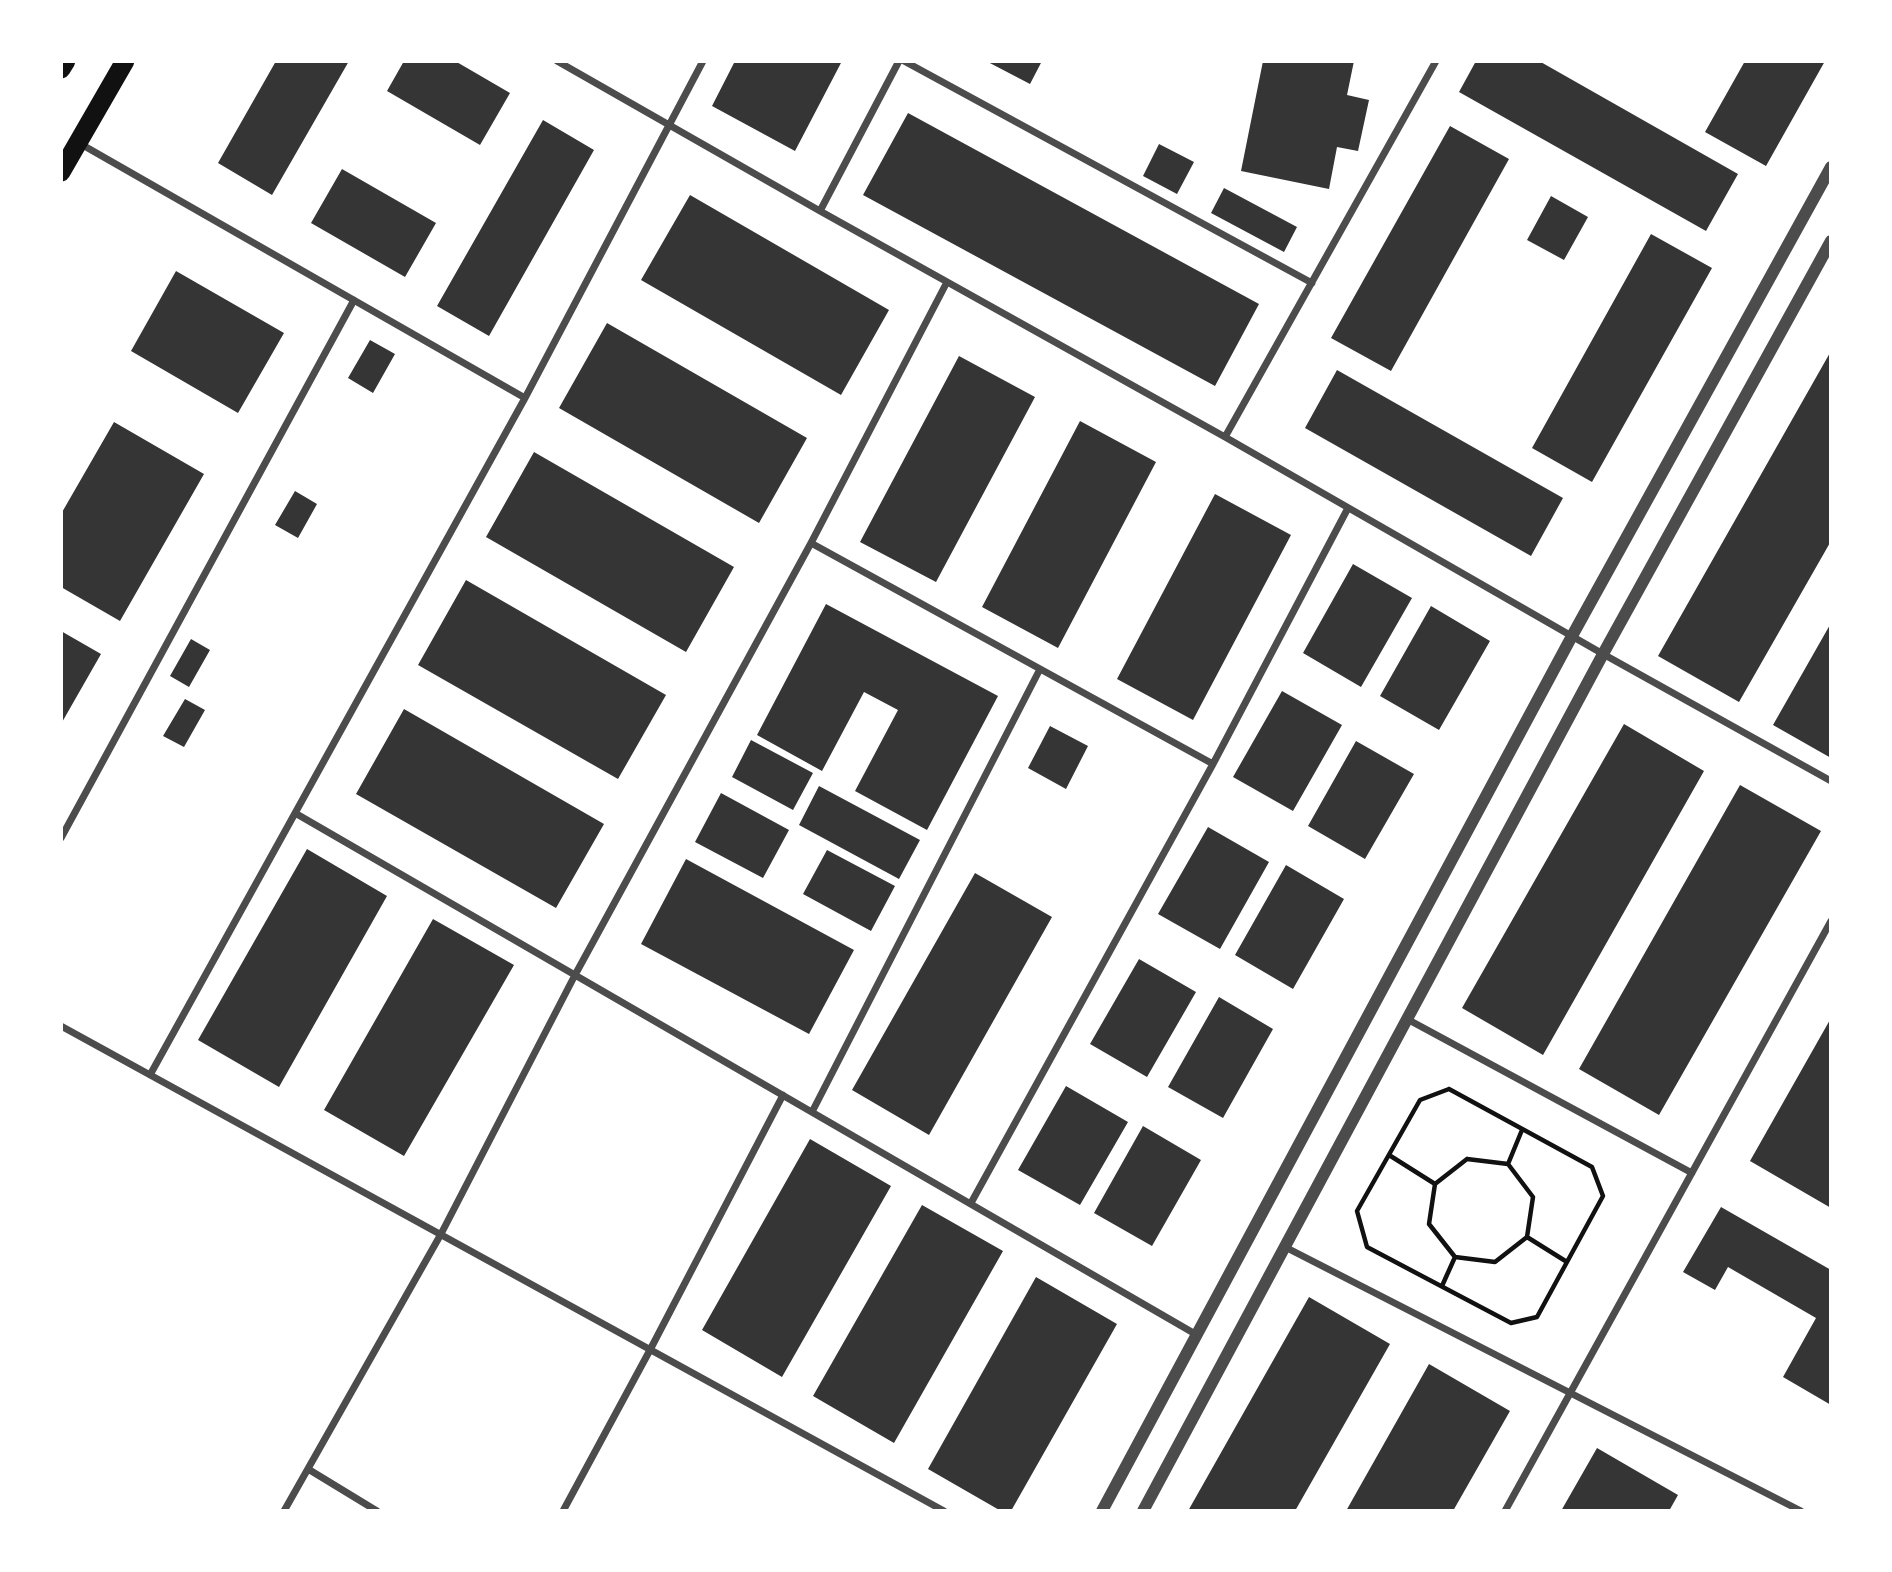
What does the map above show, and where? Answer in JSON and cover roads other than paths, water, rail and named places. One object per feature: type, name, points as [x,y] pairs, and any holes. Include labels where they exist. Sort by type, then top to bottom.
[{"type":"highway","points":[[61,69],[66,61]]},
{"type":"highway","points":[[61,172],[125,61]]},
{"type":"street","points":[[557,61],[1831,781]]},
{"type":"street","points":[[150,1075],[525,397],[702,61]]},
{"type":"street","points":[[820,211],[901,61],[1312,283]]},
{"type":"street","points":[[1225,438],[1436,61]]},
{"type":"street","points":[[78,142],[525,397]]},
{"type":"street","points":[[1102,1511],[1572,636],[1831,167]]},
{"type":"street","points":[[1143,1511],[1603,654],[1831,241]]},
{"type":"street","points":[[284,1511],[441,1234],[575,975],[811,543],[947,282]]},
{"type":"street","points":[[61,838],[354,300]]},
{"type":"street","points":[[971,1203],[1213,764],[1348,508]]},
{"type":"street","points":[[811,543],[1213,764]]},
{"type":"street","points":[[812,1112],[1040,669]]},
{"type":"street","points":[[295,813],[1197,1335]]},
{"type":"street","points":[[1505,1511],[1831,921]]},
{"type":"street","points":[[1407,1019],[1692,1173]]},
{"type":"street","points":[[61,1026],[944,1511]]},
{"type":"street","points":[[563,1511],[783,1095]]},
{"type":"street","points":[[1285,1247],[1801,1511]]},
{"type":"street","points":[[308,1469],[377,1511]]}]
